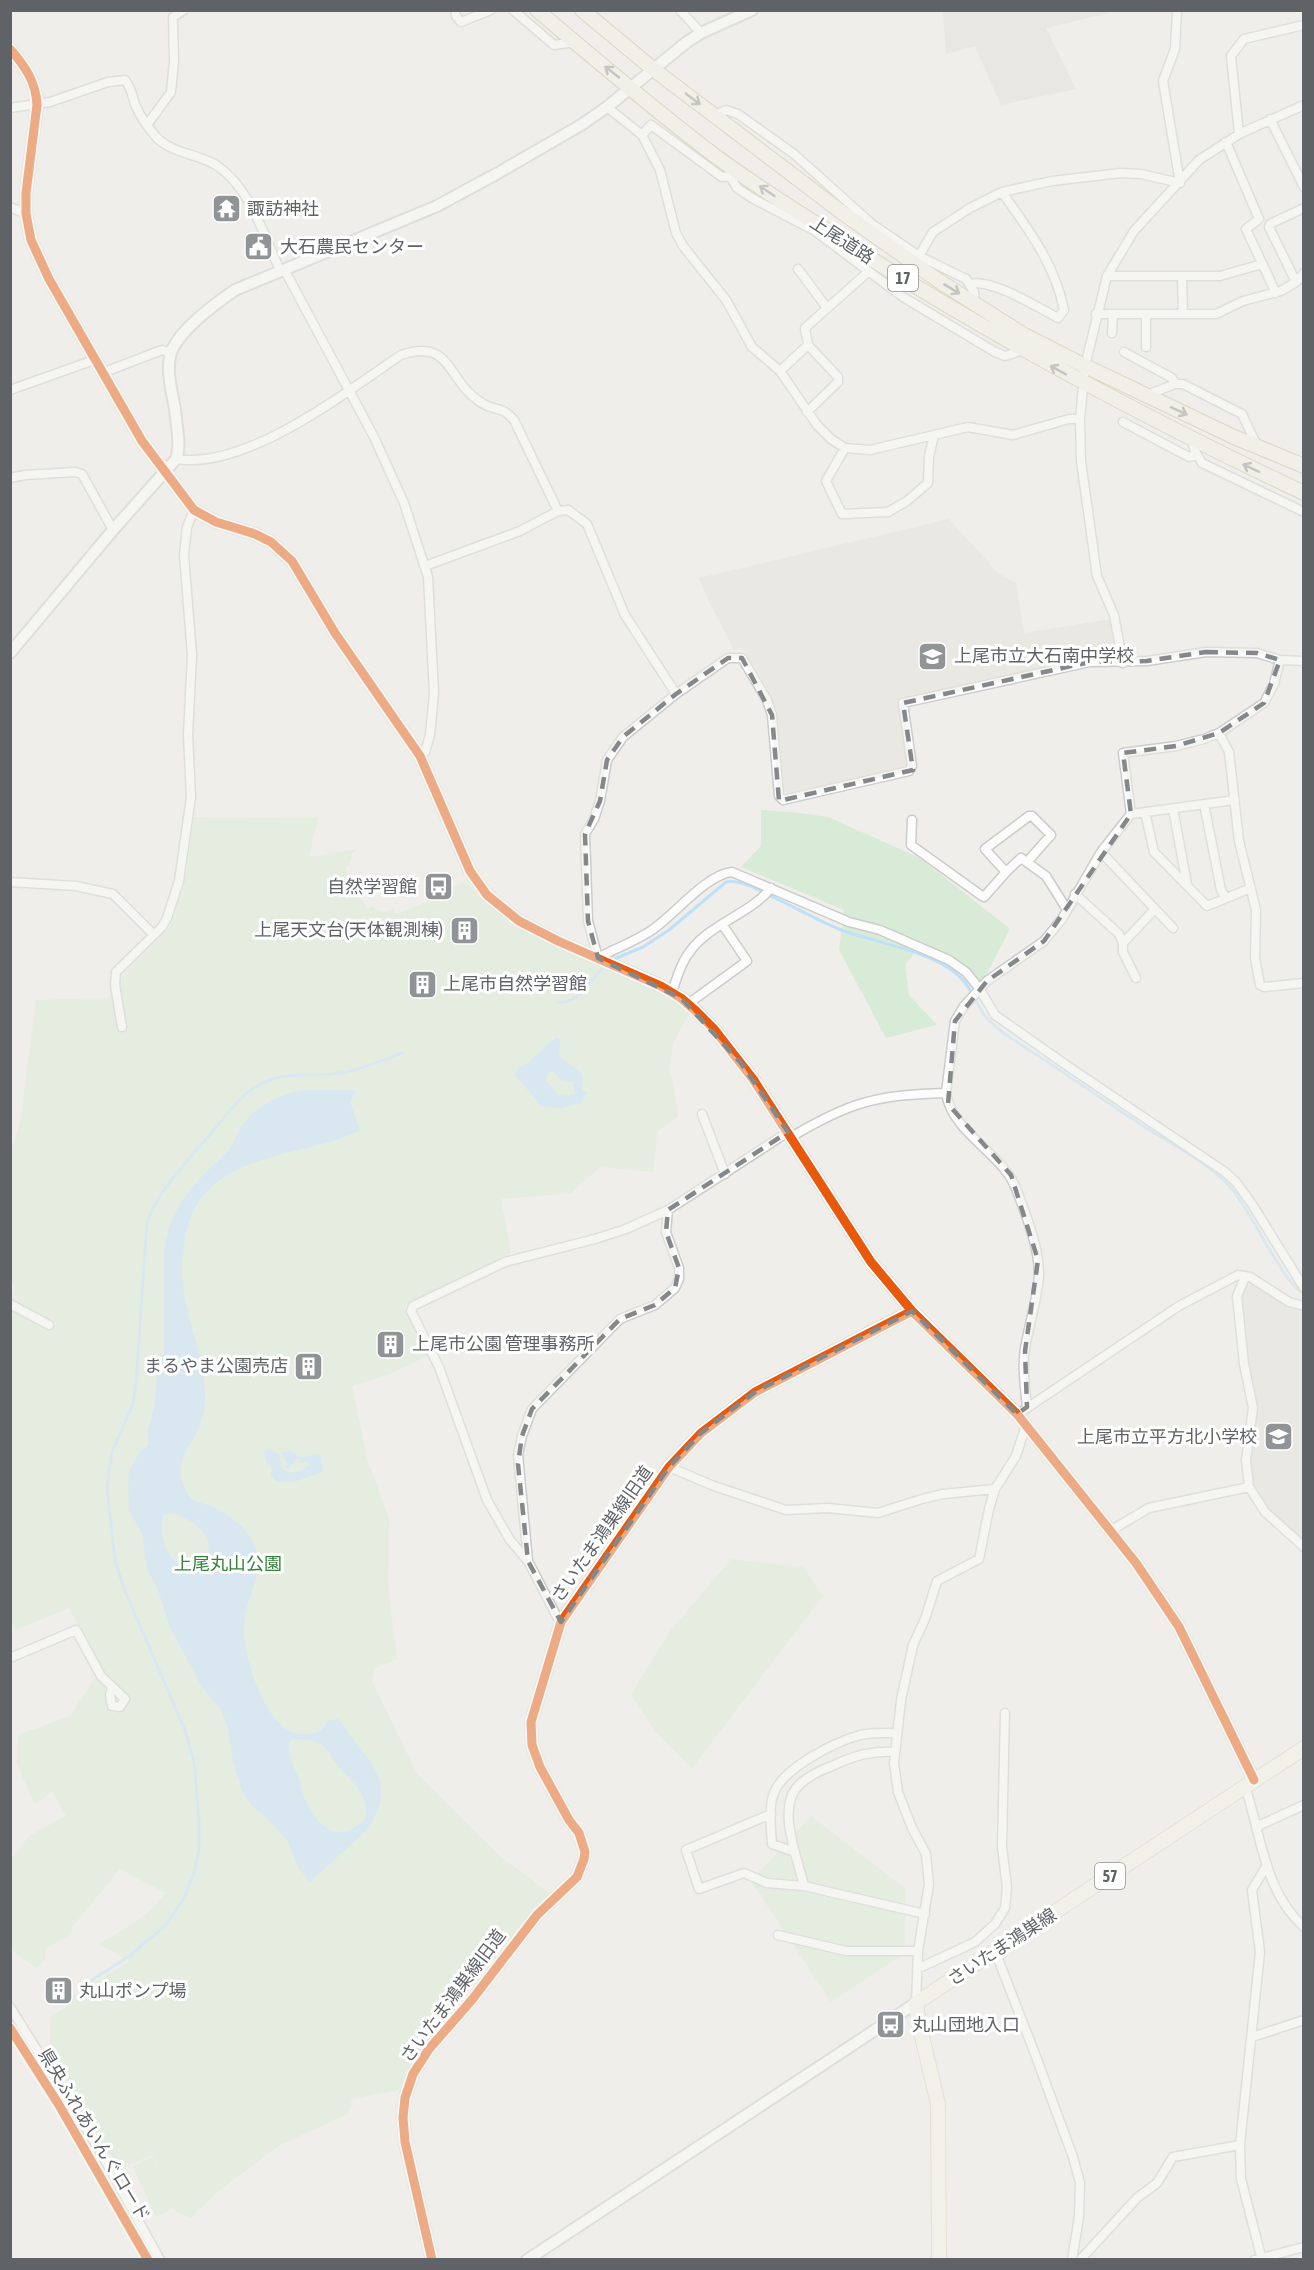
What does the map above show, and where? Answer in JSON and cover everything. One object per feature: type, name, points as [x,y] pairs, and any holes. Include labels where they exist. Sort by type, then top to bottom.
[{"type":"highway","name":"上尾道路","points":[[537,10],[731,171],[880,264],[1083,384],[1192,441],[1304,493]]},
{"type":"highway","name":"上尾道路","points":[[582,10],[653,69],[849,218],[939,281],[1024,335],[1258,448],[1304,466]]},
{"type":"main road","name":"さいたま鴻巣線","points":[[916,2003],[1304,1748]]},
{"type":"main road","points":[[916,2003],[938,2104],[939,2259]]},
{"type":"street","points":[[147,125],[171,92],[174,62],[173,17],[184,10]]},
{"type":"street","points":[[455,10],[461,22],[491,10]]},
{"type":"street","points":[[513,10],[554,45],[574,42]]},
{"type":"street","points":[[680,10],[701,33]]},
{"type":"street","points":[[10,653],[165,469],[176,459],[178,444],[169,374],[171,353],[184,334],[224,297],[282,269],[437,206],[529,156],[607,107],[701,33],[752,10]]},
{"type":"street","points":[[1179,11],[1174,49],[1163,81],[1180,183]]},
{"type":"street","points":[[1239,134],[1231,56],[1244,39],[1304,25]]},
{"type":"street","points":[[10,49],[27,69],[34,84],[37,105],[26,194],[26,214],[31,240],[40,263],[136,433],[194,510],[216,522],[255,534],[271,542],[292,561],[335,633],[420,756],[470,871],[487,895],[519,921],[672,992],[714,1029],[753,1079],[871,1262],[912,1311],[1017,1414],[1110,1531],[1171,1612],[1250,1783],[1267,1865],[1277,1893],[1285,1907],[1304,1927]]},
{"type":"street","points":[[10,108],[37,105],[108,82],[125,80],[132,90],[141,117],[160,140],[176,150],[215,165],[226,172],[250,205],[282,269],[374,437],[395,483],[424,566],[430,586],[430,644],[434,693],[430,735],[425,752],[420,756]]},
{"type":"street","points":[[1123,663],[1114,615],[1097,576],[1081,461],[1080,419],[1085,366],[1107,276],[1134,231],[1199,160],[1239,134],[1304,105]]},
{"type":"street","points":[[607,107],[642,135],[660,170],[676,233],[683,246],[726,300],[752,346],[780,371],[823,432],[845,448],[870,450],[968,427],[1013,435],[1069,419],[1080,419]]},
{"type":"street","points":[[715,115],[726,110],[738,114],[794,154],[872,224],[919,256],[966,279],[971,284],[975,303]]},
{"type":"street","points":[[1270,119],[1304,187]]},
{"type":"street","points":[[642,135],[651,125],[722,177],[731,171],[737,188],[815,231],[903,297],[995,352],[1005,356],[1023,350]]},
{"type":"street","points":[[1226,142],[1259,219],[1246,229],[1276,294]]},
{"type":"street","points":[[919,256],[933,232],[970,208],[1002,192],[1052,181],[1120,173],[1141,174],[1180,183]]},
{"type":"street","points":[[971,284],[978,282],[1008,292],[1058,318],[1064,310],[1060,288],[1050,264],[1002,192]]},
{"type":"street","points":[[10,207],[26,214]]},
{"type":"street","points":[[1296,282],[1269,227],[1270,224],[1304,207]]},
{"type":"street","points":[[1107,276],[1220,276],[1262,264]]},
{"type":"street","points":[[798,269],[827,308]]},
{"type":"street","points":[[807,412],[838,382],[838,377],[808,345],[805,328],[868,272]]},
{"type":"street","points":[[1096,314],[1216,314],[1243,301],[1276,294],[1296,282],[1304,273]]},
{"type":"street","points":[[1182,276],[1183,314]]},
{"type":"street","points":[[1112,333],[1113,314]]},
{"type":"street","points":[[1146,314],[1146,347]]},
{"type":"street","points":[[780,371],[808,345]]},
{"type":"street","points":[[102,373],[162,350],[171,353]]},
{"type":"street","points":[[176,459],[189,461],[238,452],[312,415],[402,355],[415,350],[430,350],[438,355],[469,393],[482,404],[506,410],[514,420],[558,511]]},
{"type":"street","points":[[1124,352],[1172,378],[1175,384]]},
{"type":"street","points":[[10,390],[94,360]]},
{"type":"street","points":[[1147,395],[1175,384],[1183,384],[1242,414],[1258,448]]},
{"type":"street","points":[[1123,423],[1189,457],[1197,455]]},
{"type":"street","points":[[845,448],[826,481],[842,514],[888,512],[907,501],[928,483],[929,456],[934,436]]},
{"type":"street","points":[[1192,441],[1202,463],[1304,512]]},
{"type":"street","points":[[10,478],[35,474],[75,472],[82,474],[113,530]]},
{"type":"street","points":[[122,1027],[116,972],[167,918],[179,881],[189,819],[191,778],[188,735],[192,655],[184,555],[187,527],[194,510]]},
{"type":"street","points":[[424,566],[520,531],[558,511],[568,510],[587,524],[625,615],[676,694]]},
{"type":"street","points":[[598,958],[588,921],[585,834],[594,819],[600,801],[604,769],[612,750],[623,737],[676,694],[728,658],[742,658],[760,686],[772,715],[779,796],[783,800],[909,771],[912,766],[903,704],[1090,662],[1123,663],[1206,652],[1257,653],[1280,660],[1304,661]]},
{"type":"street","points":[[1131,814],[1123,753],[1176,746],[1219,733],[1264,703],[1274,684],[1280,660]]},
{"type":"street","points":[[1219,733],[1229,752],[1239,841],[1256,910],[1255,958],[1260,985],[1264,987],[1304,983]]},
{"type":"street","points":[[1027,1407],[1025,1351],[1039,1278],[1035,1243],[1011,1175],[958,1119],[948,1104],[946,1093],[955,1021],[964,1006],[980,988],[1044,941],[1062,919],[1066,908],[1101,852],[1131,814],[1235,800]]},
{"type":"street","points":[[1204,804],[1221,890],[1226,898]]},
{"type":"street","points":[[1173,809],[1187,884]]},
{"type":"street","points":[[1145,812],[1152,848],[1207,906],[1251,888]]},
{"type":"street","points":[[1008,871],[985,849],[1032,816],[1051,835],[1027,862]]},
{"type":"street","points":[[912,820],[911,844],[981,897],[984,897],[1021,858],[1046,876],[1066,908]]},
{"type":"street","points":[[1101,852],[1173,928]]},
{"type":"street","points":[[598,958],[652,930],[710,882],[725,873],[738,873],[849,922],[880,930],[949,960],[966,972],[980,988],[995,1015],[1017,1032],[1226,1172],[1252,1204],[1304,1288]]},
{"type":"street","points":[[10,882],[76,886],[113,894],[154,934]]},
{"type":"street","points":[[672,992],[682,965],[691,950],[705,936],[763,898],[771,888]]},
{"type":"street","points":[[1075,894],[1119,934],[1124,952],[1136,978]]},
{"type":"street","points":[[1123,943],[1155,909]]},
{"type":"street","points":[[688,1004],[747,962],[722,924]]},
{"type":"street","points":[[561,1622],[528,1561],[510,1540],[487,1500],[439,1366],[411,1311],[413,1306],[505,1262],[626,1229],[668,1210],[789,1134],[861,1103],[894,1096],[946,1093]]},
{"type":"street","points":[[702,1114],[724,1174]]},
{"type":"street","points":[[528,1561],[518,1455],[532,1409],[620,1319],[647,1310],[675,1288],[679,1279],[679,1268],[666,1232],[668,1210]]},
{"type":"street","points":[[1017,1414],[1179,1306],[1238,1275],[1250,1277],[1289,1302],[1304,1306]]},
{"type":"street","points":[[1245,1276],[1237,1296],[1253,1408],[1246,1460],[1249,1487],[1265,1512],[1304,1547]]},
{"type":"street","points":[[10,1304],[49,1325]]},
{"type":"street","name":"さいたま鴻巣線旧道","points":[[432,2259],[405,2142],[402,2118],[405,2098],[413,2074],[429,2049],[471,2001],[537,1915],[578,1877],[584,1859],[583,1842],[579,1833],[569,1820],[540,1767],[532,1745],[531,1722],[561,1622],[669,1467],[701,1433],[755,1392],[912,1311]]},
{"type":"street","points":[[527,2259],[916,2003],[918,1951],[929,1884],[927,1861],[898,1792],[895,1752],[901,1700],[913,1645],[925,1619],[933,1589],[937,1581],[945,1575],[979,1559],[995,1489],[1016,1456],[1026,1425]]},
{"type":"street","points":[[669,1467],[714,1486],[786,1510],[828,1508],[878,1513],[922,1498],[995,1489]]},
{"type":"street","points":[[1110,1531],[1149,1508],[1249,1487]]},
{"type":"street","points":[[10,1658],[76,1630],[101,1676],[112,1688]]},
{"type":"street","points":[[917,1969],[975,1942],[995,1924],[1005,1908],[1007,1887],[1002,1847],[1005,1713]]},
{"type":"street","points":[[795,1852],[772,1844],[771,1814],[774,1792],[781,1781],[800,1764],[862,1734],[897,1733]]},
{"type":"street","points":[[804,1886],[788,1820],[791,1796],[801,1783],[821,1770],[860,1754],[895,1752]]},
{"type":"street","points":[[1258,1826],[1304,1805]]},
{"type":"street","points":[[771,1814],[686,1850],[699,1889],[744,1874],[767,1883],[804,1886],[925,1914]]},
{"type":"street","points":[[1267,1865],[1252,1890],[1260,1952],[1240,2145],[1241,2179],[1259,2259],[1304,2247]]},
{"type":"street","points":[[778,1935],[846,1951],[918,1951]]},
{"type":"street","points":[[994,1951],[1039,2064],[1073,2157],[1080,2183],[1080,2217],[1072,2259]]},
{"type":"street","points":[[10,2007],[100,2151],[160,2259]]},
{"type":"street","points":[[1251,2037],[1304,2020]]},
{"type":"street","points":[[1080,2259],[1137,2198],[1157,2183],[1173,2157],[1240,2145]]},
{"type":"highlighted area","points":[[1206,652],[1257,653],[1280,660],[1264,703],[1219,733],[1176,746],[1123,753],[1131,814],[1044,941],[987,981],[955,1021],[948,1104],[1011,1175],[1038,1260],[1025,1351],[1027,1407],[1017,1414],[912,1311],[755,1392],[701,1433],[669,1467],[561,1622],[528,1561],[518,1464],[522,1436],[532,1409],[620,1319],[655,1305],[675,1288],[679,1268],[666,1232],[668,1210],[788,1132],[741,1063],[681,998],[598,958],[588,921],[585,834],[600,801],[607,760],[623,737],[676,694],[728,658],[742,658],[772,715],[779,801],[913,770],[903,703],[1090,662],[1147,661]]},
{"type":"shaded area","points":[[1109,10],[1109,13],[1046,28],[1076,89],[1001,105],[975,46],[946,54],[943,11]]},
{"type":"shaded area","name":"上尾市立大石南中学校","points":[[949,519],[998,573],[1016,583],[1024,633],[1111,619],[1119,654],[1116,658],[1084,659],[898,701],[908,762],[904,768],[788,794],[783,790],[779,724],[766,686],[742,647],[734,650],[699,578]]},
{"type":"shaded area","name":"上尾市立平方北小学校","points":[[1254,1284],[1291,1309],[1303,1312],[1303,1544],[1253,1490],[1248,1464],[1257,1409],[1248,1369],[1240,1298],[1246,1286]]},
{"type":"green space","points":[[761,810],[828,817],[920,858],[1010,929],[982,983],[957,961],[922,943],[905,965],[909,995],[937,1025],[886,1038],[839,950],[844,910],[741,867],[761,846]]},
{"type":"green space","name":"上尾丸山公園","points":[[194,817],[318,818],[309,857],[357,849],[352,854],[349,866],[345,868],[367,909],[373,906],[383,912],[393,908],[396,914],[431,900],[465,881],[510,925],[652,988],[674,1001],[689,1014],[673,1043],[669,1072],[673,1082],[678,1116],[658,1131],[653,1172],[600,1167],[571,1193],[501,1199],[511,1253],[404,1306],[428,1356],[389,1374],[352,1386],[367,1458],[389,1519],[388,1585],[397,1659],[375,1668],[372,1681],[417,1774],[501,1857],[550,1893],[508,1940],[451,2014],[423,2046],[406,2071],[399,2090],[352,2099],[348,2114],[280,2145],[221,2189],[190,2218],[176,2212],[174,2208],[156,2217],[133,2167],[152,2157],[165,2186],[152,2155],[117,2170],[50,2048],[50,2018],[67,2006],[65,2000],[130,1961],[98,1944],[143,1916],[159,1902],[165,1893],[120,1869],[72,1927],[71,1934],[45,1949],[45,1960],[36,1968],[15,1953],[11,1946],[11,1860],[29,1836],[66,1816],[52,1791],[35,1805],[17,1764],[18,1735],[70,1716],[101,1669],[69,1608],[16,1630],[11,1623],[10,1307],[15,1287],[10,1280],[10,1153],[20,1123],[36,1000],[108,998],[124,974],[170,928],[186,876]]},
{"type":"green space","points":[[731,1559],[803,1567],[823,1596],[692,1768],[657,1734],[631,1694],[671,1630]]},
{"type":"green space","points":[[811,1816],[906,1889],[905,1953],[831,2002],[751,1881]]},
{"type":"water","points":[[555,1038],[561,1038],[559,1054],[564,1061],[583,1075],[582,1089],[588,1093],[580,1104],[562,1108],[542,1107],[515,1075],[517,1068],[524,1066]],"holes":[[[554,1072],[561,1080],[573,1082],[575,1094],[558,1095],[546,1080],[546,1075]]]},
{"type":"water","points":[[354,1090],[355,1094],[350,1101],[360,1131],[330,1142],[258,1161],[237,1170],[218,1182],[202,1198],[190,1219],[183,1251],[182,1281],[202,1366],[205,1403],[199,1428],[183,1460],[181,1478],[187,1493],[194,1500],[216,1508],[236,1521],[252,1539],[255,1546],[257,1573],[245,1615],[244,1637],[256,1685],[272,1714],[292,1732],[302,1734],[319,1732],[329,1720],[339,1719],[369,1759],[380,1784],[381,1798],[366,1831],[310,1882],[297,1866],[288,1842],[270,1821],[252,1806],[242,1792],[232,1757],[228,1728],[221,1710],[202,1687],[170,1628],[158,1590],[147,1569],[142,1533],[129,1511],[128,1483],[130,1468],[139,1453],[148,1445],[148,1430],[154,1409],[157,1375],[164,1353],[164,1252],[173,1217],[192,1187],[229,1149],[249,1117],[263,1105],[297,1092]],"holes":[[[175,1513],[197,1526],[206,1537],[208,1562],[197,1568],[187,1568],[179,1564],[171,1557],[166,1547],[162,1525],[164,1515]],[[292,1739],[310,1740],[323,1746],[362,1794],[366,1818],[357,1826],[348,1831],[339,1832],[324,1826],[318,1820],[305,1798],[292,1761],[289,1743]]]},
{"type":"water","points":[[268,1449],[279,1454],[282,1468],[288,1473],[302,1470],[310,1465],[307,1461],[301,1463],[299,1459],[296,1459],[289,1469],[285,1467],[287,1463],[283,1459],[282,1452],[289,1451],[303,1458],[318,1454],[321,1456],[323,1472],[294,1482],[276,1481],[271,1476],[271,1466],[266,1463],[264,1452]]},
{"type":"waterway","points":[[612,960],[643,947],[669,930],[726,882],[740,883],[754,888],[839,929],[932,959],[946,966],[962,979],[985,1016],[1006,1035],[1190,1155],[1224,1180],[1239,1199],[1287,1277],[1296,1288],[1304,1293]]},
{"type":"waterway","points":[[557,1002],[565,1002],[579,995],[606,965]]},
{"type":"waterway","points":[[81,1987],[128,1957],[165,1926],[184,1898],[194,1873],[199,1849],[194,1762],[185,1730],[125,1591],[115,1561],[107,1488],[112,1452],[133,1404],[147,1222],[159,1198],[174,1177],[236,1103],[262,1083],[282,1077],[349,1072],[403,1053]]},
{"type":"cycle path","points":[[10,49],[29,75],[37,105],[26,193],[26,214],[31,240],[49,279],[142,441],[194,510],[216,522],[255,534],[271,542],[292,561],[335,633],[420,756],[470,871],[487,895],[519,921],[558,941],[661,986],[681,998],[714,1029],[753,1079],[871,1262],[912,1311],[1017,1414],[1136,1563],[1179,1627],[1254,1780]]},
{"type":"cycle path","points":[[432,2260],[405,2142],[403,2118],[405,2098],[413,2074],[429,2049],[471,2001],[537,1915],[577,1877],[584,1859],[585,1852],[579,1833],[569,1820],[540,1767],[532,1745],[531,1722],[561,1622],[669,1467],[701,1433],[755,1392],[912,1311]]},
{"type":"cycle path","name":"県央ふれあいんぐロード","points":[[10,2028],[59,2105],[148,2260]]},
{"type":"place","name":"諏訪神社","points":[[226,209]]},
{"type":"place","name":"大石農民センター","points":[[259,247]]},
{"type":"place","name":"上尾市立大石南中学校","points":[[933,656]]},
{"type":"place","name":"自然学習館","points":[[438,887]]},
{"type":"place","name":"上尾天文台(天体観測棟)","points":[[464,930]]},
{"type":"place","name":"上尾市自然学習館","points":[[422,984]]},
{"type":"place","name":"上尾市公園 管理事務所","points":[[391,1344]]},
{"type":"place","name":"まるやま公園売店","points":[[309,1366]]},
{"type":"place","name":"上尾市立平方北小学校","points":[[1278,1437]]},
{"type":"place","name":"丸山ポンプ場","points":[[58,1991]]},
{"type":"place","name":"丸山団地入口","points":[[891,2025]]}]
